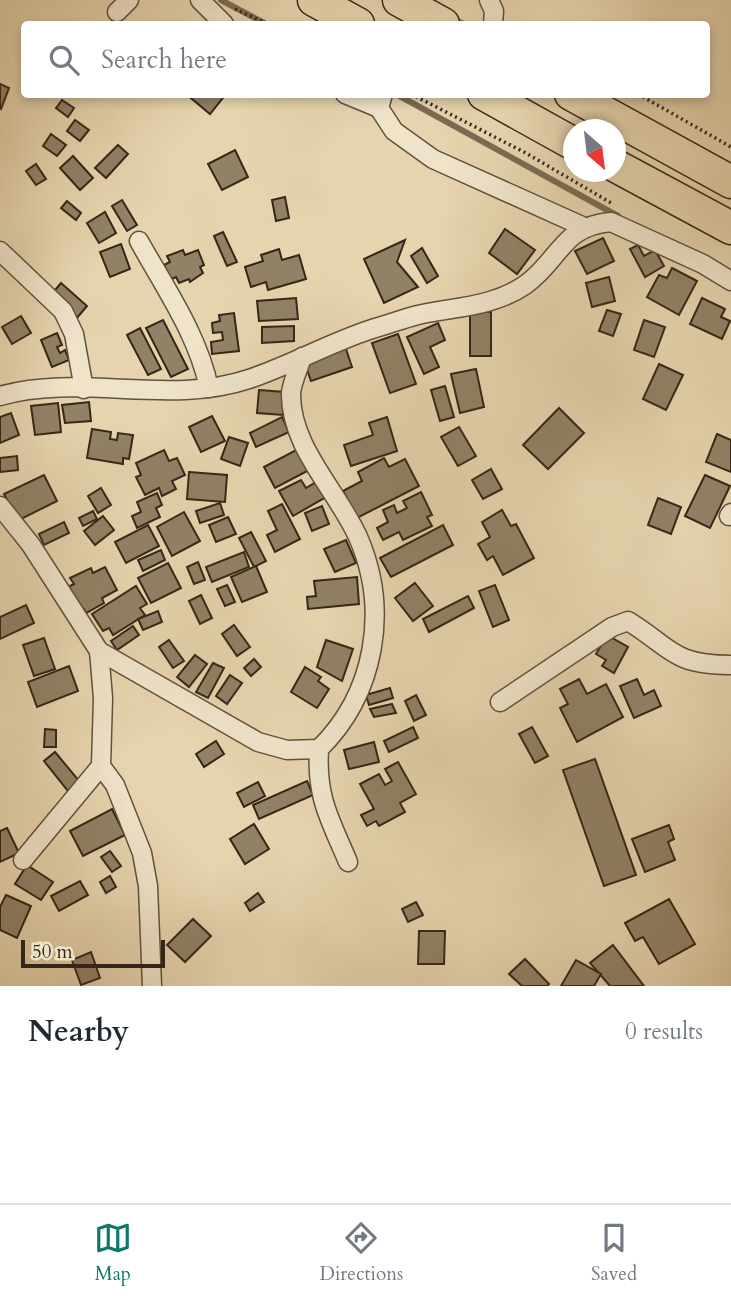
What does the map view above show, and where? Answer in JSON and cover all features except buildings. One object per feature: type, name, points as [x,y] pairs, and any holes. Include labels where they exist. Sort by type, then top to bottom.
[{"type":"highway","points":[[314,0],[352,21]]},
{"type":"highway","points":[[399,0],[438,21]]},
{"type":"highway","points":[[491,98],[563,138]]},
{"type":"highway","points":[[578,98],[731,182]]},
{"type":"highway","points":[[626,172],[731,228]]},
{"type":"street","points":[[200,0],[221,21]]},
{"type":"street","points":[[489,0],[494,11],[493,21]]},
{"type":"street","points":[[381,101],[394,131],[433,159],[582,226],[611,222],[703,264],[731,281]]},
{"type":"street","points":[[0,396],[41,388],[209,388],[245,380],[325,345],[417,315],[505,297],[536,276],[582,226]]},
{"type":"street","points":[[139,242],[185,322],[205,370],[209,388]]},
{"type":"street","points":[[0,251],[63,311],[74,334],[84,389]]},
{"type":"street","points":[[302,357],[291,391],[295,421],[304,446],[358,537],[369,571],[372,656],[357,701],[339,729],[319,750],[317,780],[324,810],[348,862]]},
{"type":"street","points":[[0,506],[38,555],[99,651],[103,698],[101,765],[115,785],[142,853],[148,886],[152,986]]},
{"type":"street","points":[[500,702],[612,627],[628,621],[675,656],[701,664],[731,665]]},
{"type":"street","points":[[99,651],[258,742],[287,750],[319,750]]},
{"type":"street","points":[[23,860],[101,765]]},
{"type":"path","points":[[227,5],[262,21]]},
{"type":"path","points":[[419,98],[524,152],[617,206]]},
{"type":"path","points":[[645,98],[731,147]]},
{"type":"waterway","points":[[221,0],[260,21]]},
{"type":"waterway","points":[[453,19],[457,21]]},
{"type":"waterway","points":[[403,98],[618,216]]}]
